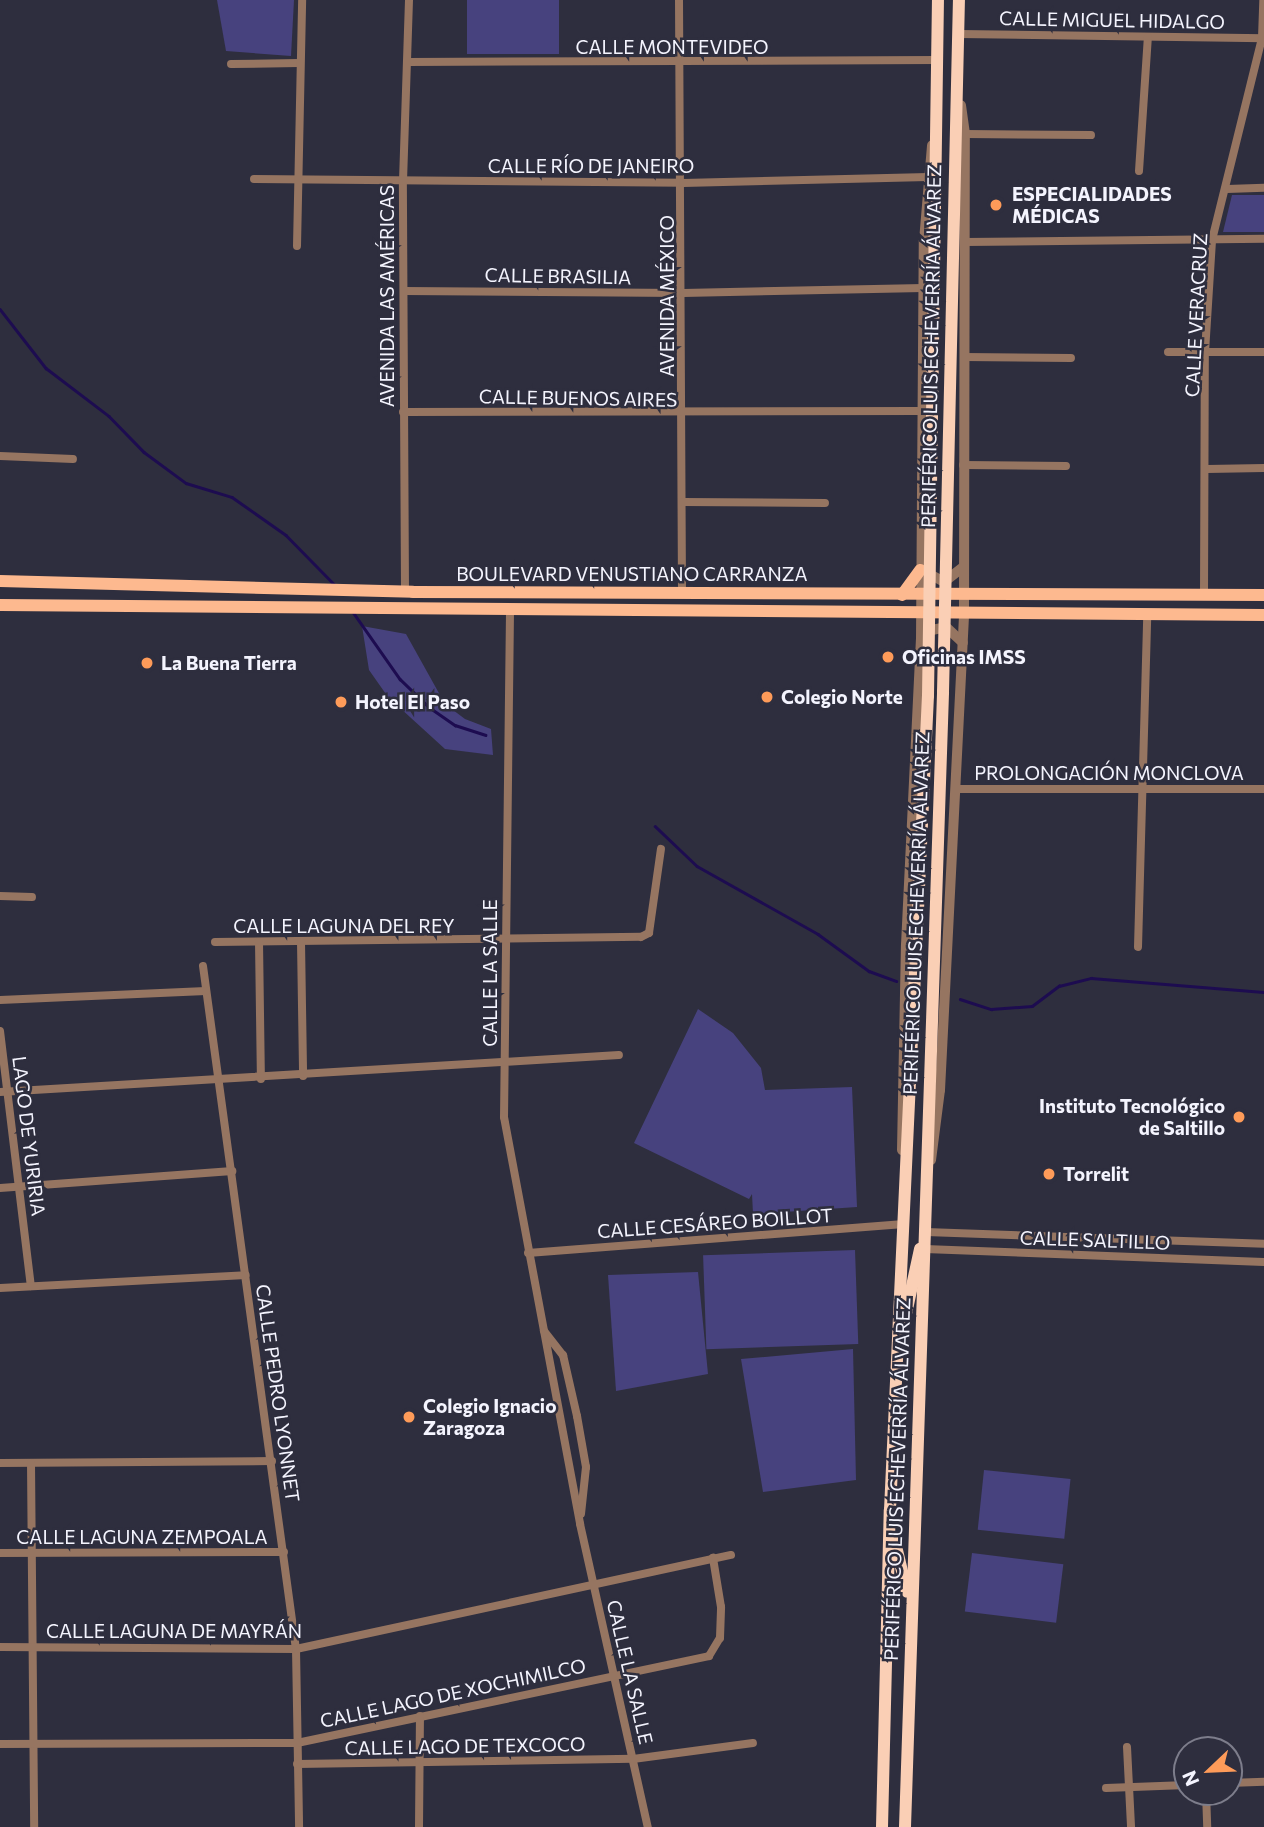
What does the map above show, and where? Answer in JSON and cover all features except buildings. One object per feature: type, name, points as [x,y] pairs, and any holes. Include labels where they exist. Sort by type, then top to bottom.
[{"type":"highway","name":"PERIFÉRICO LUIS ECHEVERRÍA ÁLVAREZ","points":[[882,1827],[890,1510],[921,875],[936,239],[938,0]]},
{"type":"highway","name":"PERIFÉRICO LUIS ECHEVERRÍA ÁLVAREZ","points":[[905,1827],[910,1594],[926,1232],[959,0]]},
{"type":"highway","points":[[898,1338],[926,1232]]},
{"type":"highway","points":[[890,1510],[904,1587],[910,1594]]},
{"type":"main road","points":[[902,595],[920,570]]},
{"type":"main road","name":"BOULEVARD VENUSTIANO CARRANZA","points":[[0,581],[405,591],[1264,595]]},
{"type":"main road","name":"BOULEVARD VENUSTIANO CARRANZA","points":[[0,605],[333,611],[1264,615]]},
{"type":"street","points":[[298,246],[302,0]]},
{"type":"street","name":"AVENIDA LAS AMÉRICAS","points":[[405,591],[403,181],[409,0]]},
{"type":"street","name":"AVENIDA MÉXICO","points":[[679,0],[683,183],[682,593]]},
{"type":"street","name":"CALLE VERACRUZ","points":[[1204,595],[1206,352],[1212,240],[1263,38],[1263,0]]},
{"type":"street","name":"CALLE MIGUEL HIDALGO","points":[[959,34],[1263,38]]},
{"type":"street","points":[[1139,171],[1148,37]]},
{"type":"street","name":"CALLE MONTEVIDEO","points":[[408,62],[937,60]]},
{"type":"street","points":[[231,64],[299,64]]},
{"type":"street","points":[[927,1170],[940,1090],[964,613],[965,134],[958,81]]},
{"type":"street","points":[[965,134],[1091,135]]},
{"type":"street","name":"PERIFÉRICO LUIS ECHEVERRÍA ÁLVAREZ","points":[[907,1186],[901,1101],[921,641],[919,545],[923,288],[928,177],[936,135]]},
{"type":"street","name":"CALLE RÍO DE JANEIRO","points":[[254,179],[683,183],[928,177]]},
{"type":"street","points":[[1227,189],[1264,188]]},
{"type":"street","points":[[965,242],[1264,239]]},
{"type":"street","name":"CALLE BRASILIA","points":[[404,290],[683,293],[923,288]]},
{"type":"street","points":[[1168,352],[1264,352]]},
{"type":"street","points":[[964,358],[1071,358]]},
{"type":"street","name":"CALLE BUENOS AIRES","points":[[403,412],[683,415],[921,411]]},
{"type":"street","points":[[0,456],[73,459]]},
{"type":"street","points":[[963,465],[1066,466]]},
{"type":"street","points":[[1207,469],[1264,468]]},
{"type":"street","points":[[683,502],[825,503]]},
{"type":"street","points":[[919,545],[926,572],[937,581],[951,579],[962,567]]},
{"type":"street","name":"CALLE LA SALLE","points":[[510,612],[504,1117],[580,1524],[648,1827]]},
{"type":"street","points":[[1138,947],[1147,616]]},
{"type":"street","points":[[921,641],[932,629],[946,627],[963,644]]},
{"type":"street","name":"PROLONGACIÓN MONCLOVA","points":[[955,789],[1264,789]]},
{"type":"street","name":"CALLE LAGUNA DEL REY","points":[[215,942],[506,942],[641,937],[650,929],[661,849]]},
{"type":"street","points":[[0,896],[32,897]]},
{"type":"street","points":[[302,942],[303,1076]]},
{"type":"street","points":[[259,943],[261,1079]]},
{"type":"street","name":"CALLE PEDRO LYONNET","points":[[203,966],[296,1649],[299,1827]]},
{"type":"street","points":[[0,1000],[206,991]]},
{"type":"street","name":"LAGO DE YURIRIA","points":[[0,1031],[4,1092],[20,1187],[31,1286]]},
{"type":"street","points":[[4,1092],[220,1082],[619,1055]]},
{"type":"street","points":[[0,1188],[232,1171]]},
{"type":"street","name":"CALLE CESÁREO BOILLOT","points":[[528,1253],[904,1224]]},
{"type":"street","name":"CALLE SALTILLO","points":[[926,1232],[1264,1244]]},
{"type":"street","name":"CALLE SALTILLO","points":[[925,1250],[1264,1262]]},
{"type":"street","points":[[0,1288],[246,1275]]},
{"type":"street","name":"CALLE LA SALLE","points":[[544,1331],[563,1355],[577,1416],[586,1468],[580,1524]]},
{"type":"street","points":[[0,1463],[272,1461]]},
{"type":"street","points":[[31,1463],[34,1827]]},
{"type":"street","name":"CALLE LAGUNA ZEMPOALA","points":[[0,1553],[284,1552]]},
{"type":"street","name":"CALLE LAGUNA DE MAYRÁN","points":[[0,1647],[296,1649],[594,1582],[731,1555]]},
{"type":"street","name":"CALLE LAGO DE XOCHIMILCO","points":[[0,1744],[297,1742],[709,1656],[720,1638],[721,1606],[713,1558]]},
{"type":"street","points":[[419,1827],[420,1716]]},
{"type":"street","name":"CALLE LAGO DE TEXCOCO","points":[[297,1764],[634,1759],[753,1743]]},
{"type":"street","points":[[1127,1746],[1132,1788],[1132,1827]]},
{"type":"street","points":[[1243,1783],[1264,1782]]},
{"type":"street","points":[[1106,1788],[1173,1786]]},
{"type":"street","points":[[1206,1806],[1207,1827]]},
{"type":"shaded area","points":[[217,0],[294,0],[291,56],[226,51]]},
{"type":"shaded area","points":[[467,0],[559,0],[559,54],[467,54]]},
{"type":"shaded area","points":[[1232,195],[1264,195],[1264,232],[1223,232]]},
{"type":"shaded area","points":[[362,626],[406,634],[445,704],[465,719],[491,729],[493,755],[445,749],[388,697],[369,670]]},
{"type":"shaded area","points":[[698,1009],[733,1033],[761,1068],[765,1090],[852,1087],[857,1207],[753,1214],[752,1194],[749,1199],[634,1143]]},
{"type":"shaded area","points":[[855,1250],[858,1344],[706,1349],[703,1255]]},
{"type":"shaded area","points":[[698,1272],[708,1374],[616,1391],[608,1275]]},
{"type":"shaded area","points":[[853,1349],[856,1480],[763,1492],[741,1359]]},
{"type":"shaded area","points":[[984,1470],[1071,1479],[1064,1539],[978,1530]]},
{"type":"shaded area","points":[[972,1553],[1063,1564],[1056,1623],[965,1612]]},
{"type":"waterway","points":[[0,309],[46,368],[109,416],[144,452],[186,483],[232,497],[286,535],[336,586]]},
{"type":"waterway","points":[[353,612],[400,679],[429,707],[455,725],[485,735]]},
{"type":"waterway","points":[[655,826],[697,866],[818,934],[869,971],[896,981]]},
{"type":"waterway","points":[[960,999],[991,1009],[1032,1006],[1059,986],[1091,978],[1264,992]]},
{"type":"place","name":"ESPECIALIDADES MÉDICAS","points":[[996,205]]},
{"type":"place","name":"Oficinas IMSS","points":[[888,657]]},
{"type":"place","name":"La Buena Tierra","points":[[147,663]]},
{"type":"place","name":"Colegio Norte","points":[[767,697]]},
{"type":"place","name":"Hotel El Paso","points":[[341,702]]},
{"type":"place","name":"Instituto Tecnológico de Saltillo","points":[[1239,1117]]},
{"type":"place","name":"Torrelit","points":[[1049,1174]]},
{"type":"place","name":"Colegio Ignacio Zaragoza","points":[[409,1417]]}]
